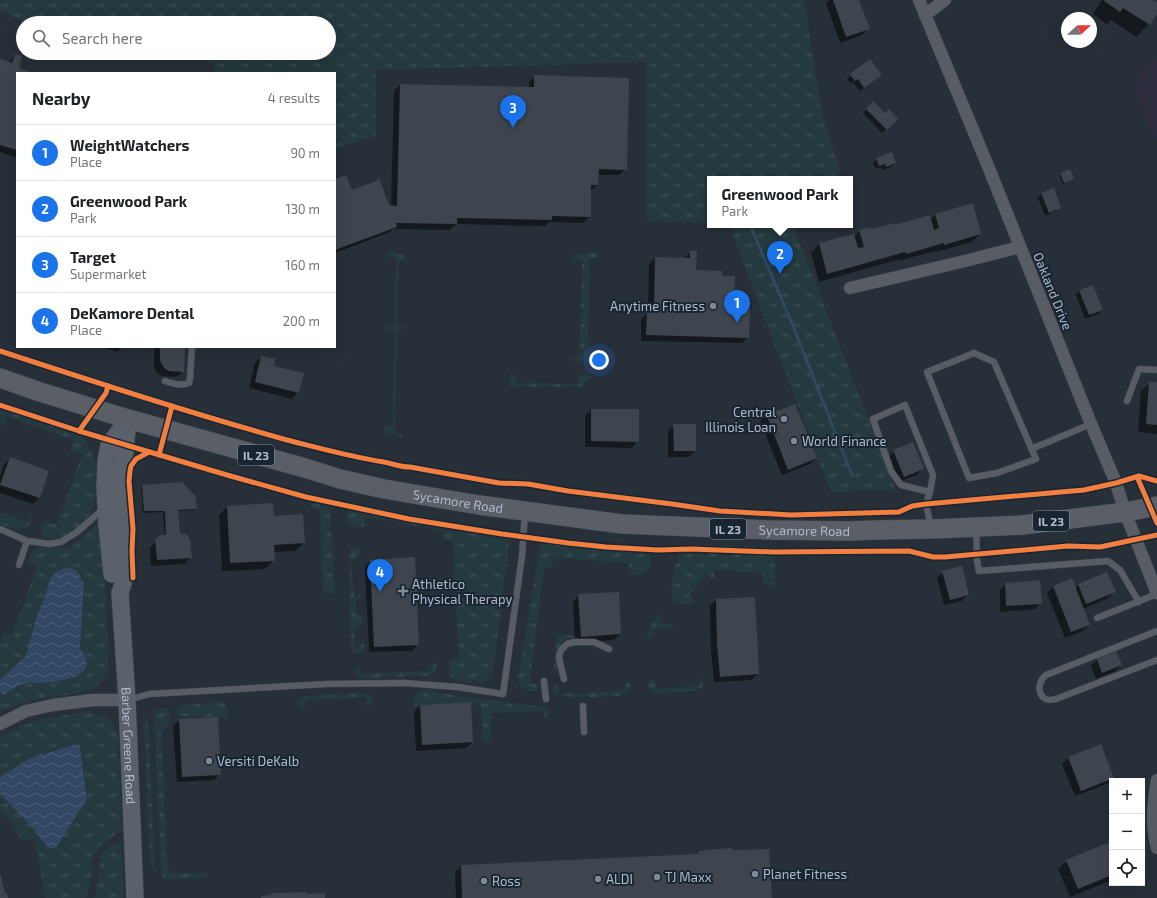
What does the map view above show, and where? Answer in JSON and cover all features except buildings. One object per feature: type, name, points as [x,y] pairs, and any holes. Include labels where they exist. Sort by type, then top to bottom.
[{"type":"main road","name":"Sycamore Road","points":[[0,378],[128,419],[305,468],[340,480],[479,505],[622,524],[770,530],[850,531],[932,529]]},
{"type":"main road","name":"Barber Greene Road","points":[[120,593],[113,582],[104,488],[108,445],[128,419]]},
{"type":"main road","name":"Barber Greene Road","points":[[128,419],[126,451],[120,481],[120,522],[124,580],[120,593],[127,700],[135,898]]},
{"type":"main road","name":"IL 23","points":[[932,529],[1022,525],[1125,512],[1157,506]]},
{"type":"street","name":"Oakland Drive","points":[[919,0],[1116,483],[1125,512],[1157,593]]},
{"type":"street","points":[[925,15],[945,0]]},
{"type":"street","points":[[850,288],[1020,247]]},
{"type":"street","points":[[0,724],[26,712],[58,704],[93,700],[127,700]]},
{"type":"street","points":[[1157,780],[1153,822],[1157,848]]},
{"type":"lane","points":[[165,381],[176,385],[184,385],[189,383],[192,348]]},
{"type":"lane","points":[[974,353],[994,362],[1031,449],[1036,459],[997,473],[968,478],[927,372],[974,353]]},
{"type":"lane","points":[[1126,401],[1139,369],[1157,370]]},
{"type":"lane","points":[[930,492],[901,485],[891,472],[873,419],[905,405],[933,475],[930,492],[926,504],[932,529]]},
{"type":"lane","points":[[1031,449],[1091,424]]},
{"type":"lane","points":[[0,529],[27,541],[50,544],[61,542],[78,532],[106,506]]},
{"type":"lane","points":[[127,700],[149,694],[346,684],[405,683],[458,687],[503,694],[522,556],[525,511]]},
{"type":"lane","points":[[976,527],[977,560],[979,571],[1108,561],[1120,570],[1139,602]]},
{"type":"lane","points":[[19,565],[27,541]]},
{"type":"lane","points":[[1097,618],[1139,602],[1157,593]]},
{"type":"lane","points":[[1157,631],[1046,675],[1040,682],[1039,686],[1041,696],[1046,700],[1056,700],[1157,660]]},
{"type":"lane","points":[[564,679],[559,656],[561,650],[567,644],[575,642],[594,642],[609,649]]},
{"type":"lane","points":[[544,680],[546,699]]},
{"type":"lane","points":[[583,706],[584,732]]},
{"type":"shaded area","points":[[1157,56],[1157,142],[1145,119],[1137,88],[1144,68]]},
{"type":"green space","points":[[0,0],[804,0],[822,114],[842,176],[707,176],[707,223],[647,221],[647,62],[376,70],[376,136],[336,148],[336,72],[213,72],[214,64],[205,60],[336,60],[336,16],[16,16],[16,18],[0,12]]},
{"type":"green space","points":[[730,228],[794,228],[896,490],[831,492]]},
{"type":"green space","points":[[390,251],[405,256],[406,258],[405,260],[399,261],[397,325],[404,326],[406,328],[403,330],[397,330],[395,434],[403,435],[401,437],[384,432],[383,430],[385,427],[393,426],[394,330],[386,330],[386,327],[394,326],[396,257],[387,257]]},
{"type":"green space","points":[[579,253],[596,253],[599,257],[590,258],[588,358],[596,359],[597,362],[571,361],[570,358],[580,356],[582,260],[575,260],[572,257],[573,255]]},
{"type":"green space","points":[[512,373],[516,375],[516,383],[578,384],[579,376],[581,374],[592,377],[582,386],[575,387],[513,387],[511,385],[510,375]]},
{"type":"green space","points":[[0,406],[82,435],[93,453],[98,478],[94,505],[85,523],[64,538],[45,538],[41,531],[45,521],[57,525],[82,454],[70,450],[74,440],[7,416],[4,425],[0,424]]},
{"type":"green space","points":[[312,499],[327,504],[330,510],[335,592],[333,593],[323,593],[320,512],[319,509],[310,508]]},
{"type":"green space","points":[[361,505],[495,530],[498,532],[356,507]]},
{"type":"green space","points":[[351,509],[506,536],[509,540],[509,546],[493,672],[487,681],[476,684],[476,680],[473,680],[472,683],[459,681],[452,678],[450,672],[450,659],[459,659],[453,540],[443,540],[444,531],[366,517],[364,527],[350,526],[347,512]]},
{"type":"green space","points":[[0,512],[28,522],[31,515],[33,516],[29,525],[20,531],[0,524]]},
{"type":"green space","points":[[97,524],[99,526],[104,558],[109,671],[103,681],[95,688],[77,693],[39,699],[0,711],[0,692],[3,695],[18,685],[30,682],[34,683],[87,660],[80,649],[84,584],[45,596],[36,619],[26,656],[0,680],[0,640],[3,632],[12,635],[37,566],[28,562],[29,556],[33,550],[38,548],[64,548],[77,543]]},
{"type":"green space","points":[[542,543],[648,551],[651,562],[648,570],[645,573],[640,574],[629,573],[629,563],[554,558],[553,565],[549,568],[544,567],[530,683],[538,685],[537,691],[530,691],[521,687],[518,681],[518,676],[539,552]]},
{"type":"green space","points":[[691,545],[791,548],[893,548],[895,551],[791,551],[688,548]]},
{"type":"green space","points":[[352,547],[357,547],[360,553],[351,562],[354,598],[361,593],[362,599],[355,600],[356,615],[363,615],[363,622],[355,629],[355,649],[363,643],[364,646],[363,651],[358,654],[353,651],[351,647],[349,551]]},
{"type":"green space","points":[[684,550],[775,555],[775,584],[770,585],[763,582],[763,573],[714,570],[714,578],[712,579],[707,574],[689,596],[695,601],[687,604],[679,603],[673,598],[671,589],[679,554]]},
{"type":"green space","points":[[658,613],[661,614],[659,621],[678,628],[653,630],[653,638],[648,637],[647,634]]},
{"type":"green space","points":[[557,636],[578,636],[578,639],[566,639],[562,641],[556,662],[558,670],[554,673],[553,670]]},
{"type":"green space","points":[[432,662],[435,662],[437,669],[435,673],[429,676],[360,678],[354,670],[360,666],[360,674],[431,671]]},
{"type":"green space","points":[[700,678],[703,679],[703,685],[701,689],[697,691],[655,693],[650,689],[647,682],[654,680],[656,689],[700,686]]},
{"type":"green space","points":[[625,681],[629,682],[630,689],[626,693],[618,696],[568,696],[554,693],[552,689],[557,685],[559,694],[625,691]]},
{"type":"green space","points":[[422,690],[471,698],[546,707],[548,710],[547,717],[545,718],[544,711],[491,713],[491,741],[483,742],[481,708],[472,702],[415,705],[415,696]]},
{"type":"green space","points":[[369,694],[373,699],[371,705],[367,705],[366,697],[305,700],[305,709],[299,708],[298,705],[299,699],[305,696]]},
{"type":"green space","points":[[220,702],[226,704],[228,719],[223,719],[223,717],[177,716],[177,707],[180,705]]},
{"type":"green space","points":[[165,708],[168,711],[170,718],[169,724],[161,732],[168,871],[174,871],[176,874],[206,872],[207,875],[205,878],[168,879],[162,877],[154,716],[154,710]]},
{"type":"green space","points":[[89,712],[108,719],[113,725],[118,736],[122,830],[100,846],[93,856],[92,873],[86,898],[45,898],[35,839],[22,841],[9,820],[0,811],[0,794],[30,825],[47,848],[56,848],[87,799],[80,747],[76,744],[29,759],[0,777],[0,737],[32,722]]},
{"type":"green space","points":[[148,716],[155,872],[150,861],[144,726]]},
{"type":"green space","points":[[121,842],[121,849],[119,849],[119,852],[122,852],[123,898],[94,898],[97,890],[100,858],[104,851]]},
{"type":"water","points":[[67,567],[77,571],[84,584],[80,648],[87,660],[86,668],[78,676],[54,682],[29,682],[17,686],[3,695],[0,692],[0,680],[26,656],[36,619],[50,579],[56,572]]},
{"type":"water","points":[[76,744],[80,747],[87,799],[56,848],[48,848],[30,825],[0,794],[0,777],[29,759]]},
{"type":"waterway","points":[[751,228],[791,321],[852,475]]},
{"type":"cycle path","points":[[0,351],[215,419],[287,440],[347,455],[400,466],[499,483],[528,484],[568,491],[720,511],[791,515],[899,512],[912,506],[926,504],[1084,490],[1139,476],[1157,481]]},
{"type":"cycle path","points":[[79,431],[106,393],[108,386]]},
{"type":"cycle path","points":[[0,405],[79,431],[306,497],[409,519],[568,543],[658,550],[691,549],[773,552],[909,551],[933,557],[945,557],[1068,546],[1100,547],[1157,535]]},
{"type":"cycle path","points":[[159,455],[172,406]]},
{"type":"cycle path","points":[[133,578],[133,529],[129,481],[130,471],[131,466],[136,459],[149,452]]},
{"type":"cycle path","points":[[1139,476],[1138,479],[1157,523]]},
{"type":"place","name":"Target","points":[[513,128]]},
{"type":"place","name":"Greenwood Park","points":[[780,274]]},
{"type":"place","name":"Anytime Fitness","points":[[713,306]]},
{"type":"place","name":"WeightWatchers","points":[[737,323]]},
{"type":"place","name":"Central Illinois Loan","points":[[784,419]]},
{"type":"place","name":"World Finance","points":[[794,441]]},
{"type":"place","name":"Athletico Physical Therapy","points":[[403,591]]},
{"type":"place","name":"DeKamore Dental","points":[[380,592]]},
{"type":"place","name":"Versiti DeKalb","points":[[209,761]]},
{"type":"place","name":"Planet Fitness","points":[[755,874]]},
{"type":"place","name":"TJ Maxx","points":[[657,877]]},
{"type":"place","name":"ALDI","points":[[598,879]]},
{"type":"place","name":"Ross","points":[[484,881]]}]
